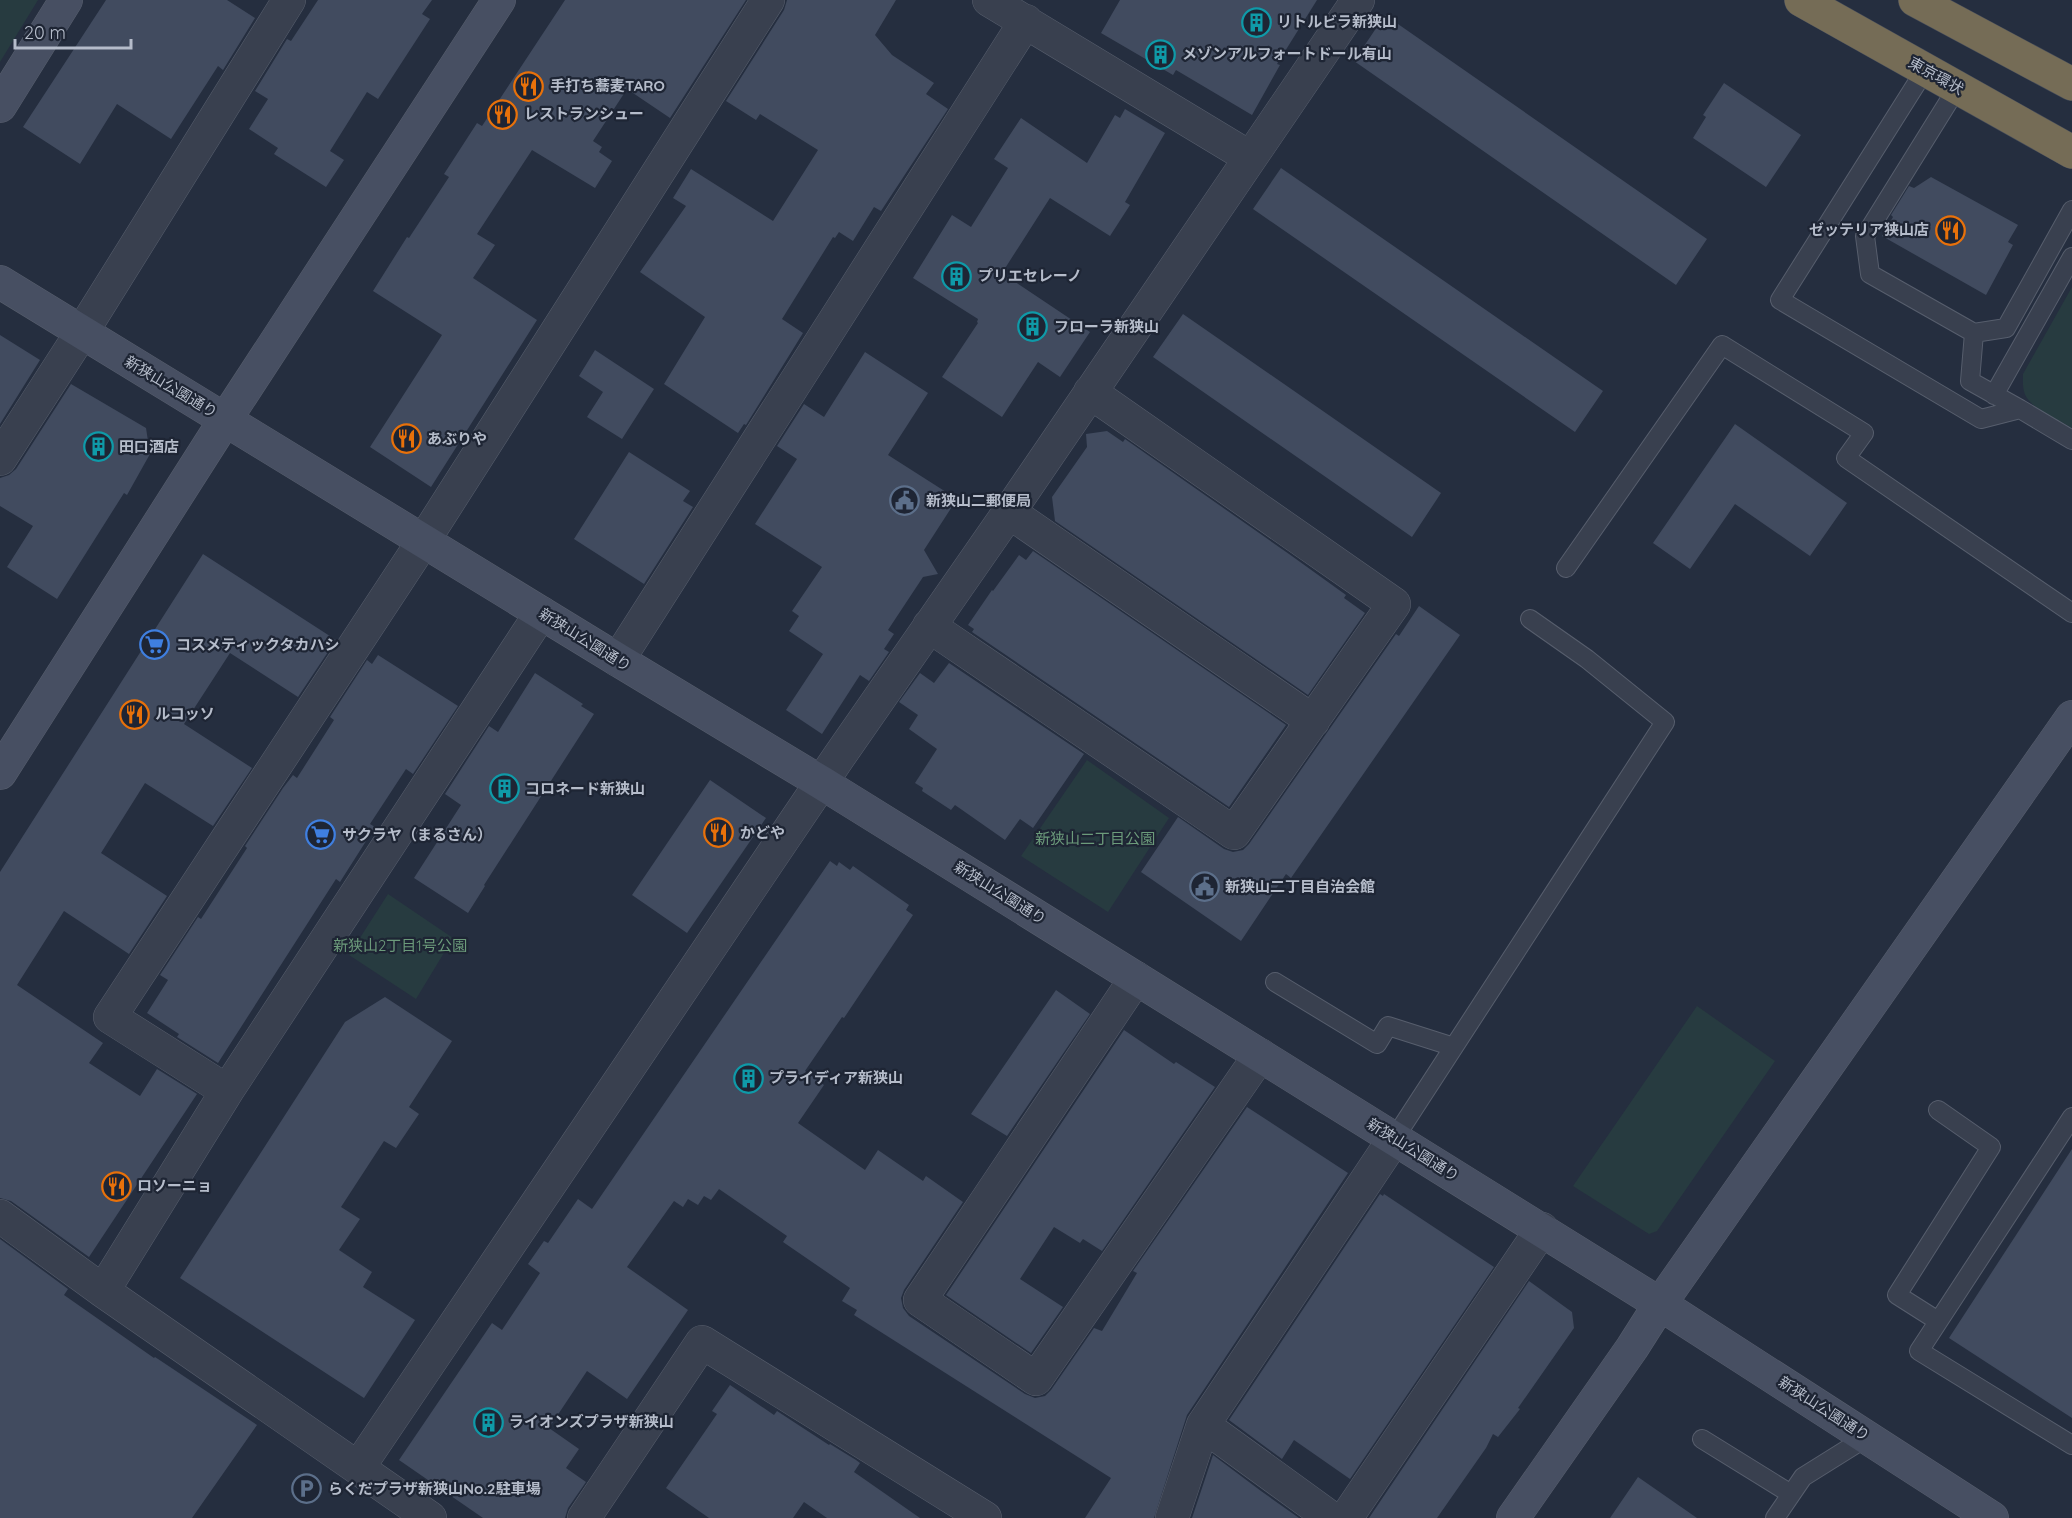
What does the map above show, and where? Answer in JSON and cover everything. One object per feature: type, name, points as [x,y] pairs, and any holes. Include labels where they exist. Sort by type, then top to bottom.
[{"type":"highway","name":"東京環状","points":[[1801,0],[2072,152]]},
{"type":"highway","points":[[1915,0],[2072,84]]},
{"type":"street","points":[[0,106],[66,0]]},
{"type":"street","points":[[0,459],[289,0]]},
{"type":"street","points":[[0,772],[225,420],[499,0]]},
{"type":"street","points":[[227,1091],[110,1017],[424,540],[768,0]]},
{"type":"street","points":[[989,0],[1250,157]]},
{"type":"street","points":[[358,1468],[1354,1]]},
{"type":"street","points":[[618,660],[1026,21]]},
{"type":"street","name":"新狭山公園通り","points":[[0,282],[822,783],[1542,1229],[1992,1518]]},
{"type":"street","points":[[929,626],[1234,833],[1394,604],[1090,392]]},
{"type":"street","points":[[1009,512],[1313,721]]},
{"type":"street","points":[[103,1291],[227,1091],[541,613]]},
{"type":"street","points":[[1513,1518],[1632,1348],[1660,1304],[2072,717]]},
{"type":"street","points":[[1136,978],[920,1300],[1036,1379],[1260,1055]]},
{"type":"street","points":[[1172,1518],[1203,1425],[1394,1139]]},
{"type":"street","points":[[0,1216],[103,1291],[430,1518]]},
{"type":"street","points":[[1346,1518],[1542,1229]]},
{"type":"street","points":[[584,1518],[702,1342],[985,1518]]},
{"type":"street","points":[[1203,1425],[1331,1518]]},
{"type":"lane","points":[[1925,70],[1780,300],[1980,419],[2020,409]]},
{"type":"lane","points":[[1957,88],[1865,236],[1870,274],[1974,333],[2006,328],[2072,210]]},
{"type":"lane","points":[[1994,395],[2072,257]]},
{"type":"lane","points":[[1974,333],[1970,381],[2072,441]]},
{"type":"lane","points":[[1566,568],[1722,345],[1864,433],[1846,459],[2072,613]]},
{"type":"lane","points":[[1394,1139],[1665,722],[1587,659],[1530,619]]},
{"type":"lane","points":[[1275,982],[1377,1044],[1388,1026],[1454,1047]]},
{"type":"lane","points":[[1938,1110],[1990,1147],[1897,1295],[1938,1321]]},
{"type":"lane","points":[[2072,1117],[1919,1351],[2072,1445]]},
{"type":"lane","points":[[1775,1518],[1803,1477],[1867,1437]]},
{"type":"lane","points":[[1702,1439],[1791,1494]]},
{"type":"green space","points":[[0,0],[38,0],[0,62]]},
{"type":"green space","points":[[2072,287],[2072,428],[2031,403],[2024,392],[2023,374]]},
{"type":"green space","name":"新狭山二丁目公園","points":[[1087,760],[1169,818],[1108,912],[1021,856]]},
{"type":"green space","name":"新狭山2丁目1号公園","points":[[388,894],[453,938],[416,999],[349,955]]},
{"type":"green space","points":[[1697,1006],[1775,1061],[1657,1231],[1649,1234],[1573,1186]]},
{"type":"building","points":[[106,0],[227,0],[255,18],[223,70],[218,66],[171,139],[117,104],[80,164],[23,127]]},
{"type":"building","points":[[318,0],[432,0],[422,14],[430,19],[378,99],[367,92],[330,151],[344,160],[326,187],[274,154],[278,148],[249,129],[268,99],[255,91],[287,39],[291,41]]},
{"type":"building","points":[[565,0],[746,0],[670,118],[627,89],[593,141],[602,147],[599,152],[612,161],[595,188],[532,150],[477,234],[495,245],[473,278],[537,320],[431,487],[370,447],[442,335],[373,291],[449,177],[444,174],[477,123],[482,126]]},
{"type":"building","points":[[787,0],[896,0],[875,35],[892,55],[934,83],[926,94],[948,109],[881,211],[874,207],[853,241],[839,232],[835,238],[833,237],[782,319],[803,333],[746,425],[744,424],[738,433],[664,384],[705,317],[640,272],[686,206],[673,198],[691,169],[773,221],[818,150],[760,114],[756,120],[726,101],[784,10]]},
{"type":"building","points":[[1120,0],[1317,0],[1277,64],[1280,65],[1252,115],[1176,70],[1173,75],[1101,33]]},
{"type":"building","points":[[1385,15],[1707,239],[1676,285],[1354,61]]},
{"type":"building","points":[[1724,83],[1801,135],[1766,187],[1693,138],[1706,117],[1703,115]]},
{"type":"building","points":[[1125,109],[1165,133],[1125,202],[1130,205],[1110,236],[1050,198],[1002,273],[1090,332],[1060,377],[1038,362],[1002,417],[942,377],[978,323],[978,319],[913,278],[952,215],[971,227],[1008,168],[994,159],[1021,118],[1087,163],[1115,115],[1120,118]]},
{"type":"building","points":[[1281,168],[1603,391],[1575,432],[1253,209]]},
{"type":"building","name":"ゼッテリア狭山店","points":[[1931,177],[2018,225],[2008,242],[2013,245],[1986,295],[1882,236],[1893,217],[1891,215],[1909,186],[1914,188]]},
{"type":"building","points":[[1183,314],[1441,493],[1412,537],[1153,357]]},
{"type":"building","points":[[0,335],[40,360],[0,424]]},
{"type":"building","points":[[595,350],[654,389],[622,439],[587,417],[603,392],[579,376]]},
{"type":"building","points":[[865,352],[928,393],[888,455],[957,499],[924,550],[938,574],[923,577],[888,630],[894,634],[884,649],[889,652],[869,681],[860,675],[822,734],[786,710],[823,654],[789,631],[799,616],[792,611],[822,567],[755,524],[797,459],[777,446],[804,404],[824,417]]},
{"type":"building","points":[[71,384],[146,428],[150,454],[127,495],[124,493],[57,599],[7,567],[33,526],[0,506],[0,478],[16,469]]},
{"type":"building","points":[[1735,424],[1847,503],[1810,556],[1735,504],[1690,569],[1653,543]]},
{"type":"building","points":[[1107,431],[1123,442],[1125,439],[1289,554],[1346,595],[1344,598],[1365,613],[1308,695],[1055,521],[1052,497],[1087,447],[1086,434]]},
{"type":"building","points":[[629,452],[690,491],[683,501],[693,507],[644,584],[574,539]]},
{"type":"building","points":[[1033,551],[1286,725],[1229,807],[972,632],[974,629],[968,625],[992,590],[1019,555],[1026,560]]},
{"type":"building","points":[[203,554],[336,640],[298,697],[230,653],[184,724],[252,768],[213,826],[145,783],[101,853],[167,896],[129,954],[64,911],[17,985],[103,1043],[89,1063],[140,1096],[157,1069],[197,1094],[89,1257],[11,1201],[0,1198],[0,872]]},
{"type":"building","points":[[1419,606],[1460,635],[1291,878],[1286,874],[1241,941],[1141,872],[1178,817],[1224,849],[1233,852],[1243,850],[1396,634],[1399,636]]},
{"type":"building","points":[[378,655],[458,706],[413,774],[406,769],[370,824],[375,827],[340,882],[336,879],[218,1063],[177,1037],[179,1034],[147,1013],[168,980],[160,975],[198,917],[201,919],[283,788],[293,775],[297,778],[334,720],[330,717],[367,660],[372,664]]},
{"type":"building","points":[[949,663],[1084,754],[1033,828],[1020,819],[1005,840],[955,805],[951,810],[922,791],[923,788],[915,783],[937,749],[909,729],[918,715],[899,702],[920,673],[934,683]]},
{"type":"building","name":"コロネード新狭山","points":[[535,673],[583,704],[581,706],[594,714],[468,913],[414,878],[461,805],[445,794],[489,726],[498,732]]},
{"type":"building","points":[[710,780],[766,818],[687,933],[632,895]]},
{"type":"building","points":[[830,861],[837,866],[839,862],[850,870],[853,866],[909,905],[906,910],[913,915],[844,1018],[842,1017],[805,1071],[824,1085],[798,1123],[865,1170],[878,1150],[923,1181],[926,1176],[963,1202],[904,1290],[901,1298],[903,1308],[909,1316],[1025,1394],[1035,1398],[1045,1396],[1094,1328],[1102,1331],[1137,1273],[1133,1271],[1247,1107],[1348,1173],[1187,1415],[1154,1518],[1085,1518],[1111,1478],[854,1315],[857,1310],[842,1301],[850,1288],[783,1242],[787,1236],[719,1189],[711,1200],[704,1196],[698,1205],[688,1199],[683,1207],[674,1201],[627,1267],[688,1310],[627,1399],[587,1371],[549,1428],[579,1449],[566,1468],[586,1482],[568,1508],[565,1518],[483,1518],[399,1460],[492,1323],[502,1330],[540,1273],[528,1264],[544,1241],[548,1243],[578,1199],[592,1209]]},
{"type":"building","points":[[1056,990],[1090,1014],[1007,1136],[971,1114]]},
{"type":"building","points":[[385,997],[452,1041],[409,1107],[419,1114],[396,1148],[384,1141],[341,1207],[360,1219],[339,1250],[372,1272],[363,1287],[415,1320],[364,1398],[180,1278],[345,1022]]},
{"type":"building","points":[[1124,1030],[1174,1064],[1176,1062],[1215,1087],[1102,1251],[1083,1239],[1080,1243],[1054,1227],[1020,1279],[1063,1307],[1031,1353],[946,1295]]},
{"type":"building","points":[[2072,1149],[2072,1418],[1949,1338]]},
{"type":"building","points":[[1380,1194],[1383,1196],[1384,1194],[1494,1267],[1350,1479],[1294,1440],[1282,1459],[1229,1420]]},
{"type":"building","points":[[0,1239],[68,1289],[64,1295],[154,1358],[257,1425],[192,1518],[0,1518]]},
{"type":"building","points":[[1529,1281],[1572,1312],[1574,1328],[1518,1408],[1520,1409],[1498,1437],[1493,1434],[1486,1448],[1437,1518],[1369,1518]]},
{"type":"building","points":[[730,1385],[774,1415],[777,1411],[856,1460],[860,1463],[854,1472],[920,1518],[827,1518],[804,1502],[793,1518],[709,1518],[666,1488],[717,1414],[712,1411]]},
{"type":"building","points":[[1213,1455],[1261,1491],[1299,1518],[1192,1518]]},
{"type":"building","points":[[1638,1477],[1697,1518],[1610,1518]]},
{"type":"place","name":"リトルビラ新狭山","points":[[1256,22]]},
{"type":"place","name":"メゾンアルフォートドール有山","points":[[1161,54]]},
{"type":"place","name":"手打ち蕎麦TARO","points":[[529,86]]},
{"type":"place","name":"レストランシュー","points":[[503,114]]},
{"type":"place","name":"ゼッテリア狭山店","points":[[1950,230]]},
{"type":"place","name":"プリエセレーノ","points":[[957,276]]},
{"type":"place","name":"フローラ新狭山","points":[[1033,327]]},
{"type":"place","name":"あぶりや","points":[[406,439]]},
{"type":"place","name":"田口酒店","points":[[98,447]]},
{"type":"place","name":"新狭山二郵便局","points":[[905,501]]},
{"type":"place","name":"コスメティックタカハシ","points":[[155,645]]},
{"type":"place","name":"ルコッソ","points":[[134,714]]},
{"type":"place","name":"コロネード新狭山","points":[[504,789]]},
{"type":"place","name":"かどや","points":[[719,833]]},
{"type":"place","name":"サクラヤ（まるさん）","points":[[321,835]]},
{"type":"place","name":"新狭山二丁目自治会館","points":[[1204,887]]},
{"type":"place","name":"プライディア新狭山","points":[[748,1078]]},
{"type":"place","name":"ロソーニョ","points":[[116,1186]]},
{"type":"place","name":"ライオンズプラザ新狭山","points":[[488,1422]]},
{"type":"place","name":"らくだプラザ新狭山No.2駐車場","points":[[307,1489]]}]
